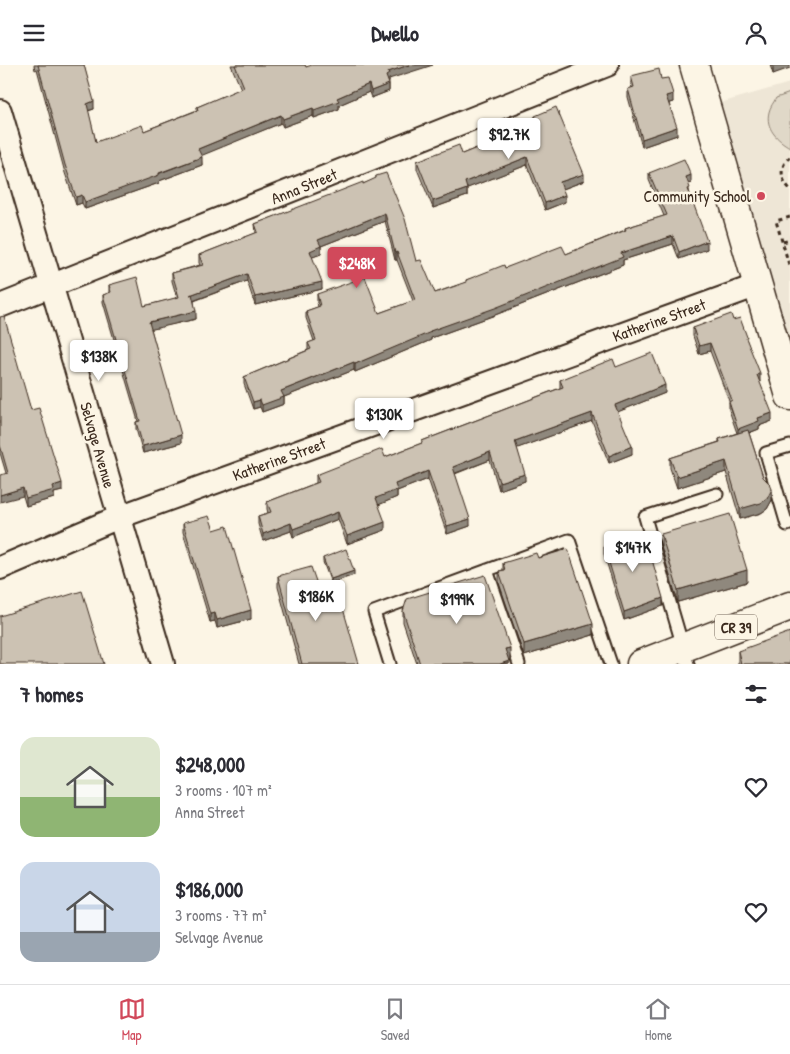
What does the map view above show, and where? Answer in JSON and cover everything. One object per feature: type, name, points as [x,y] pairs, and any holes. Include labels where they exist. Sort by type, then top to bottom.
[{"type":"street","name":"Anna Street","points":[[0,306],[607,65]]},
{"type":"street","points":[[694,65],[790,396]]},
{"type":"street","name":"Selvage Avenue","points":[[0,111],[162,664]]},
{"type":"street","name":"Katherine Street","points":[[0,568],[119,517],[758,285]]},
{"type":"street","name":"CR 39","points":[[641,664],[686,656],[790,606]]},
{"type":"lane","points":[[789,528],[766,453],[790,446]]},
{"type":"lane","points":[[686,656],[645,517],[717,494]]},
{"type":"lane","points":[[390,664],[374,612],[569,540],[611,664]]},
{"type":"lane","points":[[487,570],[519,664]]},
{"type":"path","points":[[790,157],[783,165],[782,172],[783,179],[790,189]]},
{"type":"path","points":[[790,217],[776,221],[790,268]]},
{"type":"path","points":[[783,242],[790,240]]},
{"type":"shaded area","name":"Community School","points":[[790,83],[790,396],[706,107]]},
{"type":"shaded area","points":[[790,93],[790,147],[773,133],[768,118],[770,108],[776,98]]},
{"type":"building","points":[[38,65],[84,65],[94,101],[87,104],[96,142],[142,125],[144,131],[198,110],[197,107],[244,87],[235,65],[305,65],[306,67],[312,65],[409,65],[388,72],[389,74],[386,76],[389,84],[371,91],[369,84],[337,98],[339,101],[314,110],[313,108],[283,119],[281,115],[198,149],[202,157],[85,202],[82,195],[76,197],[65,165]]},
{"type":"building","points":[[659,69],[661,79],[668,78],[673,94],[666,96],[677,127],[642,139],[628,89],[634,87],[631,76]]},
{"type":"building","points":[[556,107],[584,174],[560,182],[565,195],[545,203],[527,157],[465,182],[467,189],[433,201],[417,161],[459,145],[462,154],[538,123],[535,116]]},
{"type":"building","points":[[684,159],[691,175],[686,177],[690,188],[688,189],[707,241],[679,252],[673,236],[621,253],[623,257],[495,308],[430,331],[355,364],[354,362],[281,391],[284,397],[262,405],[260,400],[253,402],[244,377],[311,349],[308,343],[316,340],[306,311],[320,306],[317,294],[365,277],[379,313],[415,300],[397,252],[395,253],[385,213],[318,240],[321,246],[310,251],[322,282],[255,297],[247,274],[192,294],[196,311],[149,322],[181,435],[143,446],[136,422],[140,421],[103,295],[111,292],[109,285],[137,277],[144,306],[179,297],[172,273],[203,265],[199,255],[258,232],[255,224],[363,182],[363,184],[376,178],[376,176],[386,173],[405,219],[416,261],[421,260],[435,293],[467,282],[466,280],[504,265],[505,268],[562,246],[566,254],[626,230],[625,228],[667,215],[649,173]]},
{"type":"building","points":[[731,314],[733,320],[740,318],[760,373],[757,375],[772,413],[758,418],[759,421],[738,429],[729,402],[732,400],[710,343],[699,346],[693,328]]},
{"type":"building","points":[[4,316],[31,410],[39,408],[62,483],[53,486],[54,490],[26,498],[23,488],[0,495],[0,475],[8,473],[0,445],[0,317]]},
{"type":"building","points":[[652,353],[665,385],[615,405],[632,446],[609,456],[592,413],[515,441],[525,474],[499,482],[490,452],[453,467],[470,519],[447,526],[428,471],[395,484],[397,490],[376,498],[385,522],[347,536],[338,512],[293,529],[291,523],[263,534],[258,516],[271,512],[267,502],[319,482],[316,475],[382,449],[385,457],[422,443],[422,441],[563,387],[560,380],[613,359],[616,367]]},
{"type":"building","points":[[748,430],[763,477],[772,489],[767,499],[761,503],[740,509],[726,461],[677,477],[670,458],[720,442],[719,439]]},
{"type":"building","points":[[730,514],[747,570],[678,590],[661,534]]},
{"type":"building","points":[[209,516],[214,530],[227,526],[251,610],[217,620],[215,613],[210,614],[183,523]]},
{"type":"building","points":[[636,535],[639,544],[647,542],[663,598],[624,612],[604,546]]},
{"type":"building","points":[[346,549],[354,571],[331,579],[323,558]]},
{"type":"building","points":[[568,549],[593,624],[524,644],[499,571],[505,570],[503,563],[536,553],[538,558]]},
{"type":"building","points":[[311,567],[326,610],[342,605],[359,664],[302,664],[278,576]]},
{"type":"building","points":[[485,575],[510,648],[505,649],[509,661],[500,664],[420,664],[403,611],[407,599]]},
{"type":"building","points":[[82,591],[104,664],[0,664],[0,616]]},
{"type":"building","points":[[790,632],[790,664],[741,664],[738,651]]},
{"type":"place","name":"Community School","points":[[761,196]]}]
